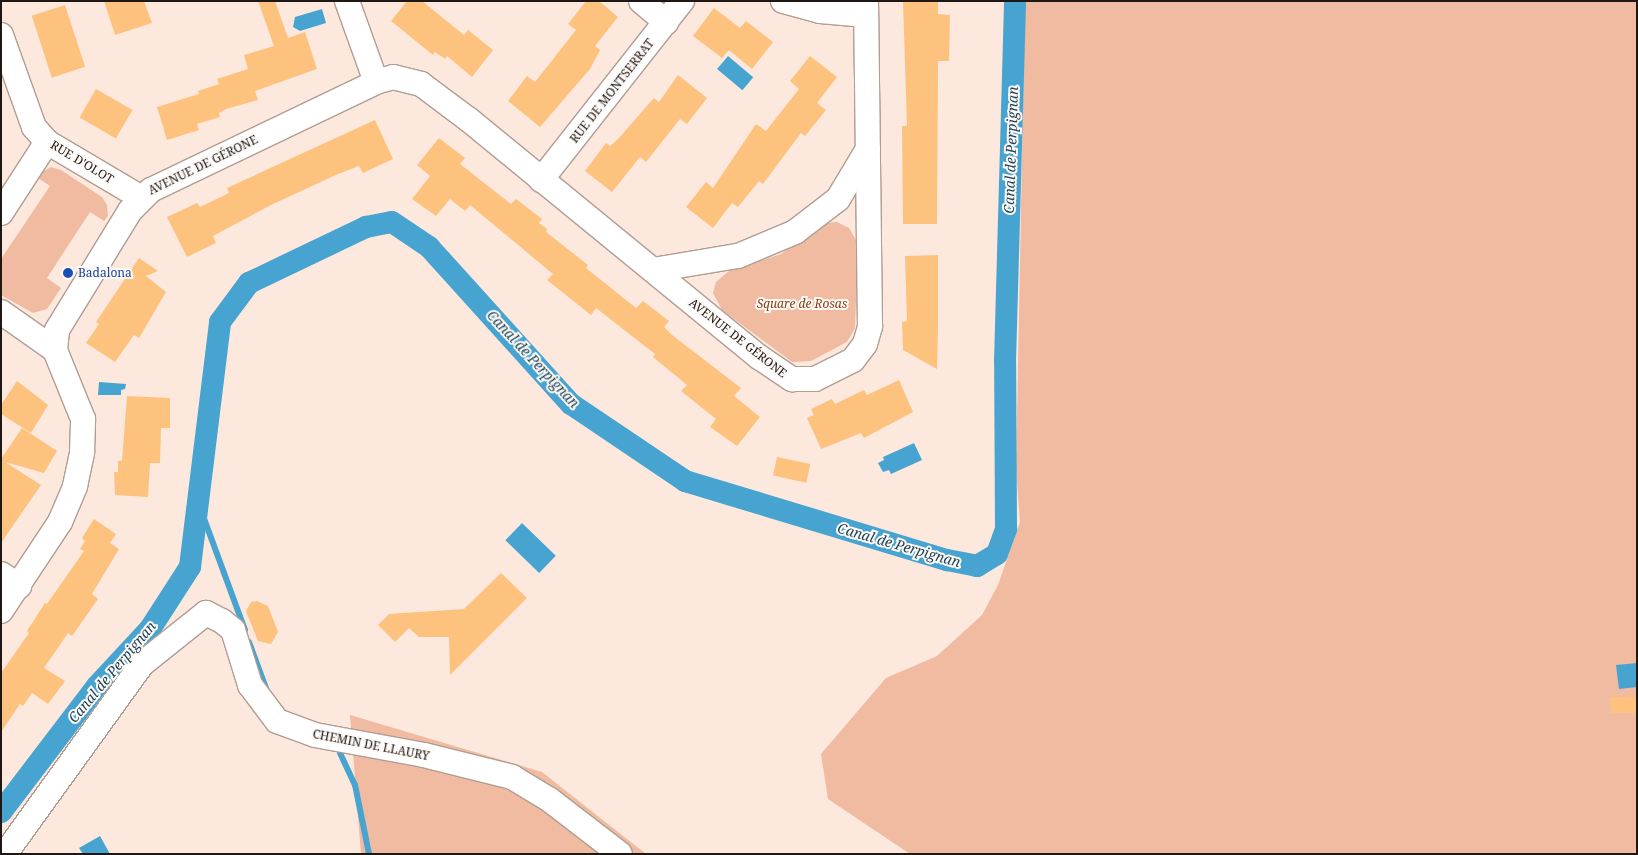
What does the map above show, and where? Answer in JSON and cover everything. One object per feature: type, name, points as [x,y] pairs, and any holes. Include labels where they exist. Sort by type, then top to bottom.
[{"type":"street","points":[[348,1],[376,82]]},
{"type":"street","points":[[640,1],[666,22]]},
{"type":"street","name":"RUE DE MONTSERRAT","points":[[541,180],[682,1]]},
{"type":"street","points":[[783,1],[820,10],[866,8]]},
{"type":"street","name":"AVENUE DE GÉRONE","points":[[55,350],[57,330],[140,197],[376,82],[393,77],[420,84],[759,357],[792,379],[815,379],[853,360],[865,344],[870,326],[866,8]]},
{"type":"street","name":"RUE D'OLOT","points":[[1,35],[34,127],[47,142],[140,197]]},
{"type":"street","points":[[1,213],[47,142]]},
{"type":"street","points":[[653,270],[738,256],[795,232],[838,199],[868,149]]},
{"type":"street","points":[[1,312],[55,350],[82,419],[82,452],[74,491],[60,522],[10,580],[1,612]]},
{"type":"street","name":"CHEMIN DE LLAURY","points":[[5,854],[142,664],[206,613],[222,621],[232,630],[250,685],[277,720],[315,735],[424,755],[512,777],[550,800],[620,854]]},
{"type":"green space","points":[[1025,1],[1637,1],[1637,854],[910,854],[828,799],[821,754],[886,678],[937,656],[982,615],[998,585],[1020,522],[1016,470]]},
{"type":"green space","points":[[51,167],[61,170],[102,197],[107,205],[108,216],[104,221],[90,212],[47,278],[61,288],[47,309],[33,313],[1,295],[1,259],[50,186],[35,176]]},
{"type":"green space","name":"Square de Rosas","points":[[837,222],[849,228],[858,243],[855,328],[847,342],[811,361],[792,362],[722,310],[713,293],[716,282],[729,271],[781,254],[825,223]]},
{"type":"green space","points":[[350,715],[542,772],[646,854],[361,854]]},
{"type":"water","points":[[322,9],[326,23],[300,31],[293,27],[295,17]]},
{"type":"water","points":[[728,56],[753,77],[742,90],[717,69]]},
{"type":"water","points":[[99,382],[126,384],[125,389],[121,390],[121,395],[98,395]]},
{"type":"water","points":[[914,443],[922,460],[891,474],[889,470],[883,472],[878,463],[884,460],[883,457]]},
{"type":"water","points":[[522,523],[556,556],[539,573],[505,540]]},
{"type":"water","points":[[1637,663],[1637,687],[1619,689],[1616,665]]},
{"type":"water","points":[[100,836],[110,854],[83,854],[79,848]]},
{"type":"building","points":[[104,1],[144,1],[152,23],[115,35]]},
{"type":"building","points":[[258,1],[275,1],[288,38],[305,32],[317,69],[255,91],[258,100],[226,109],[219,113],[220,117],[197,124],[199,130],[167,140],[157,107],[199,94],[198,91],[219,84],[217,79],[248,69],[244,55],[274,46]]},
{"type":"building","points":[[407,1],[422,1],[464,35],[468,30],[493,50],[472,77],[447,56],[445,59],[435,52],[433,55],[391,21]]},
{"type":"building","points":[[586,1],[599,1],[618,17],[595,46],[600,50],[590,69],[540,127],[508,101],[527,76],[535,82],[576,30],[568,24]]},
{"type":"building","points":[[903,1],[938,1],[938,14],[950,15],[949,61],[938,61],[937,224],[903,224],[902,126],[907,126]]},
{"type":"building","points":[[65,5],[85,67],[52,78],[32,16]]},
{"type":"building","points":[[714,8],[740,28],[746,21],[773,42],[752,69],[729,50],[722,58],[693,36]]},
{"type":"building","points":[[810,56],[837,77],[817,103],[826,110],[805,136],[801,133],[763,184],[759,181],[738,207],[732,203],[713,228],[686,207],[706,182],[713,188],[756,124],[766,131],[799,89],[790,81]]},
{"type":"building","points":[[678,75],[707,98],[687,124],[680,119],[646,162],[640,157],[612,192],[585,171],[606,143],[610,146],[618,139],[654,98],[659,102]]},
{"type":"building","points":[[96,89],[132,110],[116,139],[80,118]]},
{"type":"building","points":[[375,120],[393,159],[363,173],[359,166],[271,205],[213,236],[216,243],[187,257],[167,217],[197,203],[200,207],[229,193],[227,188]]},
{"type":"building","points":[[439,138],[465,158],[460,164],[511,204],[516,199],[542,219],[539,223],[547,229],[546,232],[588,265],[586,268],[636,308],[643,301],[669,321],[664,327],[672,335],[741,388],[734,396],[760,417],[737,446],[710,427],[716,419],[681,391],[687,385],[653,357],[655,354],[596,308],[591,315],[547,280],[553,274],[470,205],[465,211],[450,199],[436,216],[412,199],[430,176],[417,165]]},
{"type":"building","points":[[938,255],[937,369],[903,350],[902,322],[907,321],[905,256]]},
{"type":"building","points":[[139,258],[158,271],[146,276],[166,292],[139,338],[134,335],[115,362],[86,343],[99,324],[96,322]]},
{"type":"building","points":[[899,380],[913,412],[864,438],[861,433],[821,449],[807,418],[814,415],[811,409],[832,399],[835,404],[864,390],[867,395]]},
{"type":"building","points":[[17,381],[48,405],[31,433],[1,414],[1,405]]},
{"type":"building","points":[[127,396],[170,398],[170,428],[161,428],[160,463],[150,463],[148,497],[115,495],[114,472],[118,472],[118,461],[122,461]]},
{"type":"building","points":[[22,428],[57,451],[44,473],[5,462],[41,485],[1,543],[1,459]]},
{"type":"building","points":[[777,457],[810,464],[806,483],[773,476]]},
{"type":"building","points":[[94,519],[116,534],[110,543],[119,549],[92,594],[98,599],[72,636],[68,633],[44,668],[65,681],[48,704],[32,693],[23,706],[20,704],[1,732],[1,673],[29,633],[27,631],[45,603],[47,604],[84,551],[80,549],[85,541],[82,538]]},
{"type":"building","points":[[501,573],[527,598],[450,675],[449,637],[419,637],[409,628],[395,642],[378,625],[389,614],[464,609]]},
{"type":"building","points":[[257,601],[268,606],[278,632],[271,644],[258,641],[246,611],[251,602]]},
{"type":"building","points":[[1611,697],[1637,697],[1637,713],[1611,713]]},
{"type":"waterway","name":"Canal de Perpignan","points":[[1,812],[97,686],[150,629],[190,567],[220,322],[249,283],[366,227],[392,222],[429,247],[571,404],[685,481],[947,560],[977,566],[997,554],[1006,529],[1005,362],[1015,1]]},
{"type":"waterway","points":[[199,505],[245,630]]},
{"type":"waterway","points":[[249,642],[267,691]]},
{"type":"waterway","points":[[340,753],[355,785],[369,854]]},
{"type":"place","name":"Badalona","points":[[68,273]]}]
